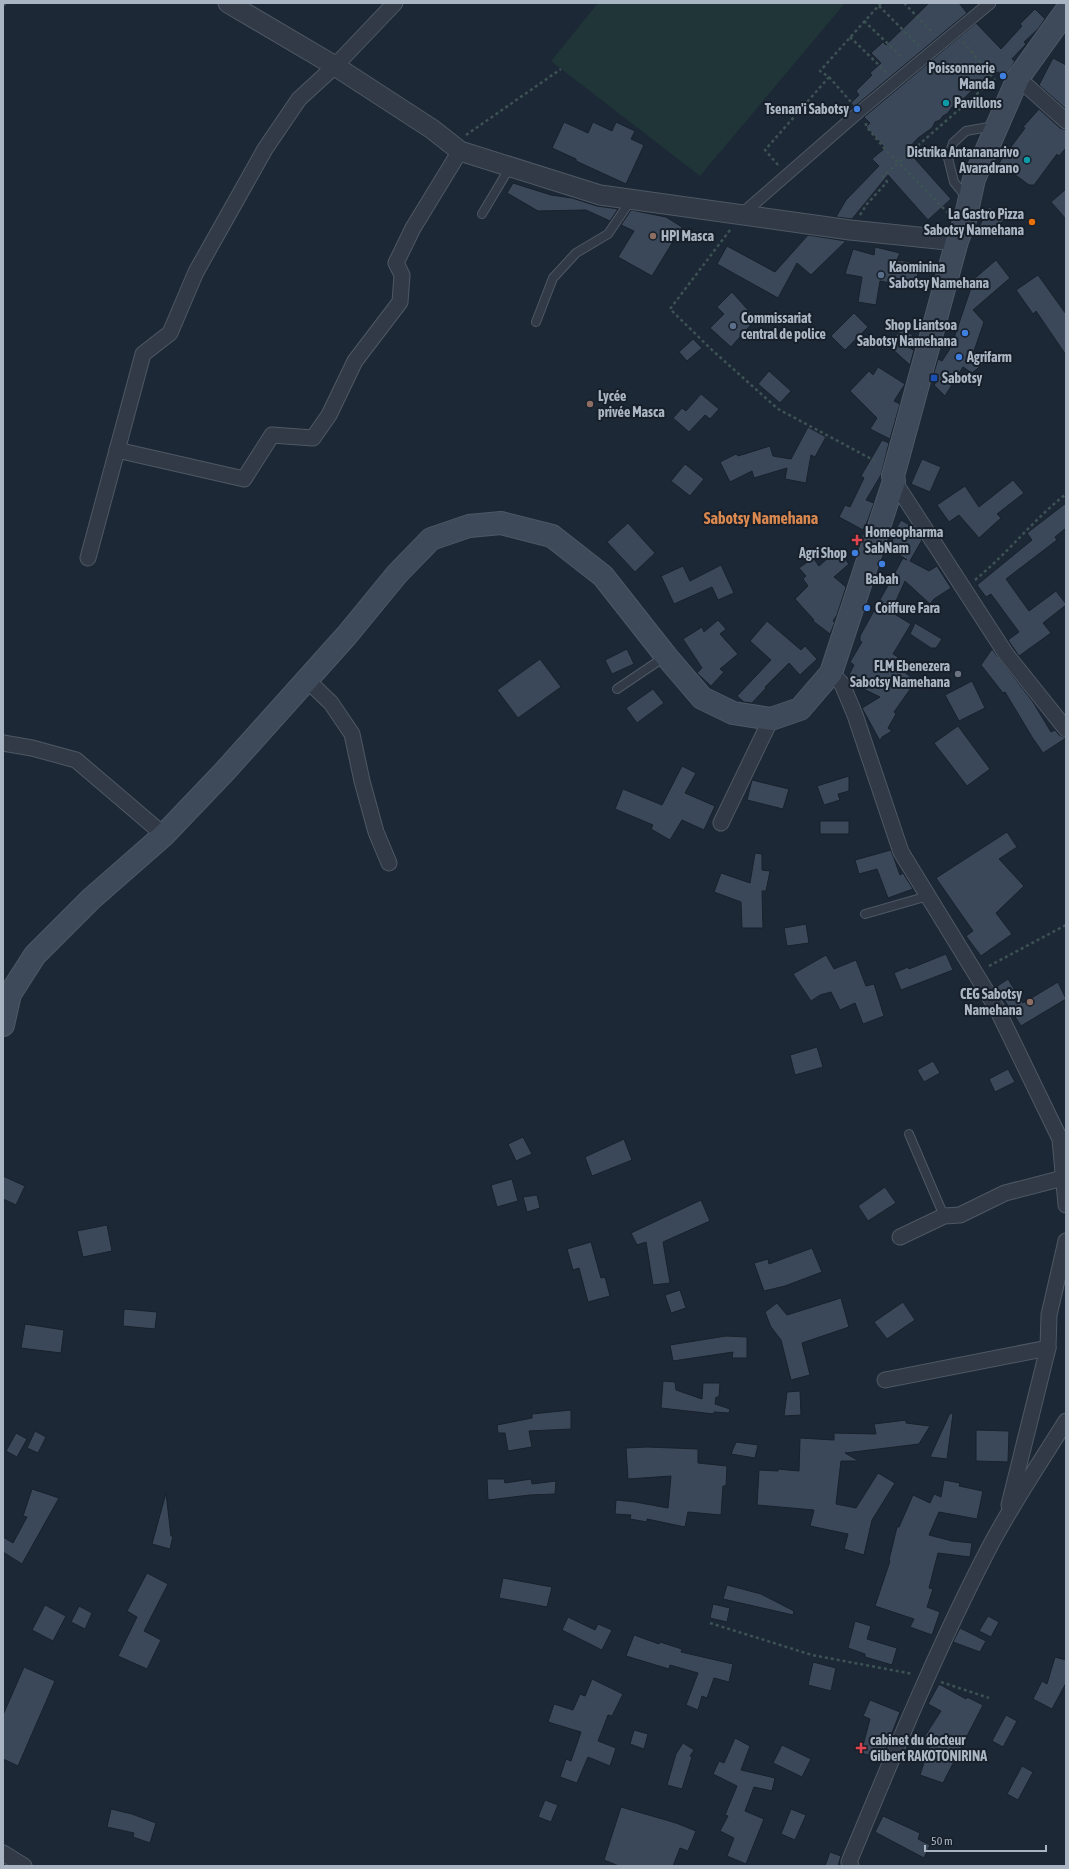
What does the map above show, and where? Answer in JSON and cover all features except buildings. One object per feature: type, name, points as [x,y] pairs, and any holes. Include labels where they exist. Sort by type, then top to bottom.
[{"type":"main road","points":[[3,1025],[10,994],[35,955],[91,899],[164,835],[225,771],[307,680],[347,635],[397,574],[432,539],[469,526],[501,523],[552,536],[603,576],[666,656],[702,698],[733,713],[771,718],[800,709],[831,673],[894,479],[957,241],[968,211],[974,179],[996,125],[1015,85],[1066,11]]},
{"type":"street","points":[[228,3],[335,66],[456,148],[510,167],[600,195],[850,230],[957,241]]},
{"type":"street","points":[[88,558],[143,354],[170,333],[196,272],[255,166],[299,99],[335,66],[395,3]]},
{"type":"street","points":[[741,215],[859,112],[990,3]]},
{"type":"street","points":[[1015,85],[1066,121]]},
{"type":"street","points":[[117,450],[244,479],[272,435],[313,438],[329,415],[355,361],[400,302],[402,274],[396,263],[456,148]]},
{"type":"street","points":[[894,479],[1006,654],[1066,729]]},
{"type":"street","points":[[831,673],[842,684],[855,716],[901,852],[996,1007],[1060,1139],[1066,1205]]},
{"type":"street","points":[[307,680],[331,704],[352,734],[362,781],[376,832],[390,863]]},
{"type":"street","points":[[721,823],[771,718]]},
{"type":"street","points":[[3,744],[32,748],[76,760],[164,835]]},
{"type":"street","points":[[900,1237],[944,1216],[960,1216],[1005,1192],[1063,1178]]},
{"type":"street","points":[[1005,1519],[1048,1348],[1049,1316],[1066,1241]]},
{"type":"street","points":[[885,1380],[1048,1348]]},
{"type":"street","points":[[850,1865],[926,1677],[989,1548],[1005,1519],[1066,1421]]},
{"type":"street","points":[[3,1852],[24,1866]]},
{"type":"lane","points":[[968,211],[954,182],[948,158],[954,143],[966,131],[996,125]]},
{"type":"lane","points":[[482,214],[510,167]]},
{"type":"lane","points":[[536,322],[553,278],[576,253],[608,234],[631,199]]},
{"type":"lane","points":[[617,689],[666,656]]},
{"type":"lane","points":[[865,914],[928,896]]},
{"type":"lane","points":[[909,1134],[944,1216]]},
{"type":"path","points":[[3,5],[9,3]]},
{"type":"path","points":[[904,3],[943,43]]},
{"type":"path","points":[[928,55],[880,4],[820,71],[829,77],[867,120],[866,126],[897,162],[945,212],[968,211]]},
{"type":"path","points":[[864,21],[913,68]]},
{"type":"path","points":[[956,32],[1001,88],[1015,85]]},
{"type":"path","points":[[850,38],[896,82]]},
{"type":"path","points":[[456,148],[561,69]]},
{"type":"path","points":[[774,186],[768,180],[779,167],[765,150],[829,77]]},
{"type":"path","points":[[850,230],[867,204],[887,182],[883,176],[897,162],[994,79]]},
{"type":"path","points":[[741,215],[670,309],[696,336],[778,409],[886,466],[894,479]]},
{"type":"path","points":[[964,589],[1006,553],[1046,510],[1066,494]]},
{"type":"path","points":[[975,974],[1066,925]]},
{"type":"path","points":[[710,1623],[812,1655],[926,1677],[989,1698]]},
{"type":"green space","points":[[598,3],[845,3],[700,176],[551,61]]},
{"type":"place","name":"Poissonnerie Manda","points":[[1003,76]]},
{"type":"place","name":"Pavillons","points":[[946,103]]},
{"type":"place","name":"Tsenan'i Sabotsy","points":[[857,109]]},
{"type":"place","name":"Distrika Antananarivo Avaradrano","points":[[1027,160]]},
{"type":"place","name":"La Gastro Pizza Sabotsy Namehana","points":[[1032,222]]},
{"type":"place","name":"HPI Masca","points":[[653,236]]},
{"type":"place","name":"Kaominina Sabotsy Namehana","points":[[881,275]]},
{"type":"place","name":"Commissariat central de police","points":[[733,326]]},
{"type":"place","name":"Shop Liantsoa Sabotsy Namehana","points":[[965,333]]},
{"type":"place","name":"Agrifarm","points":[[959,357]]},
{"type":"place","name":"Sabotsy","points":[[934,378]]},
{"type":"place","name":"Lycée privée Masca","points":[[590,404]]},
{"type":"place","name":"Homeopharma SabNam","points":[[857,540]]},
{"type":"place","name":"Agri Shop","points":[[855,553]]},
{"type":"place","name":"Babah","points":[[882,564]]},
{"type":"place","name":"Coiffure Fara","points":[[867,608]]},
{"type":"place","name":"FLM Ebenezera Sabotsy Namehana","points":[[958,674]]},
{"type":"place","name":"CEG Sabotsy Namehana","points":[[1030,1002]]},
{"type":"place","name":"cabinet du docteur Gilbert RAKOTONIRINA","points":[[861,1748]]},
{"type":"district","name":"Sabotsy Namehana","points":[[761,518]]}]
